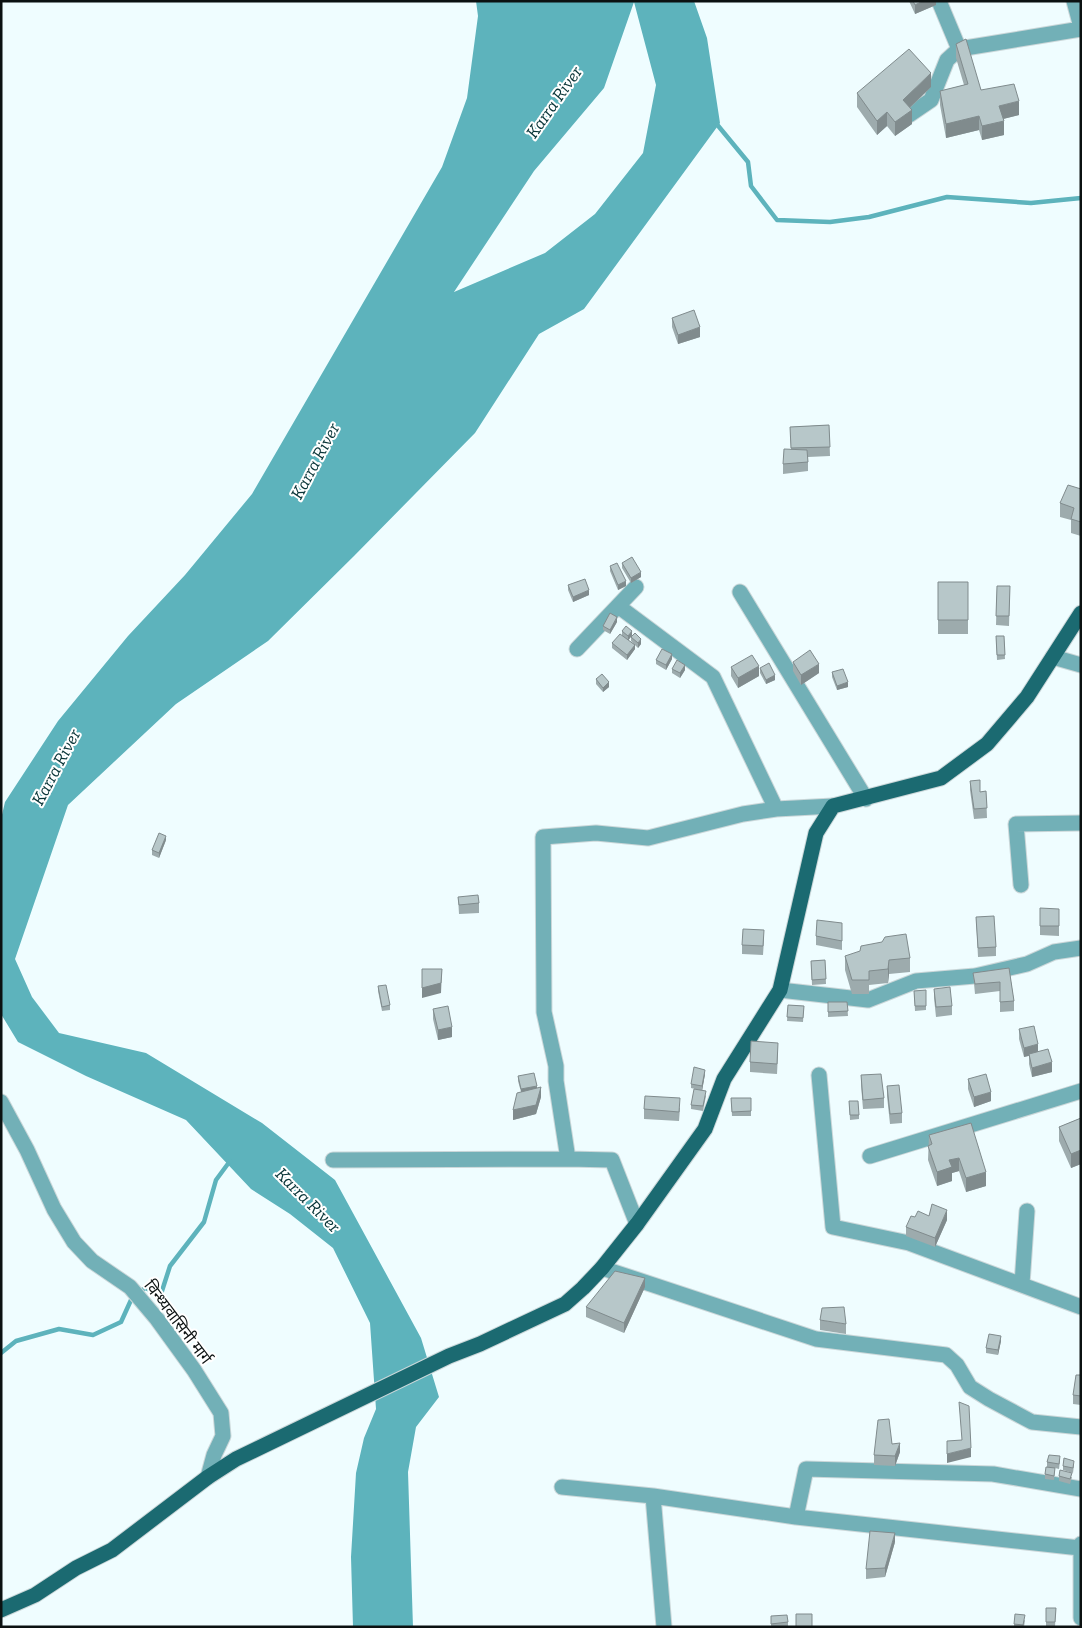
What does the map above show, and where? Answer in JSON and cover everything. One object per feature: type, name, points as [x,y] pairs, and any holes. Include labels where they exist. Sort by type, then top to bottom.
[{"type":"main road","points":[[1,1610],[35,1595],[76,1568],[112,1550],[208,1477],[236,1459],[449,1356],[480,1344],[565,1304],[583,1288],[602,1268],[637,1224],[704,1129],[724,1079],[780,990],[816,833],[833,806],[866,799],[941,778],[987,744],[1027,697],[1081,613]]},
{"type":"street","points":[[939,1],[959,49]]},
{"type":"street","points":[[910,115],[931,100],[947,60],[959,49],[1081,28],[1074,1]]},
{"type":"street","points":[[577,649],[636,587]]},
{"type":"street","points":[[740,592],[866,799]]},
{"type":"street","points":[[618,606],[713,677],[776,809]]},
{"type":"street","points":[[1052,657],[1081,665]]},
{"type":"street","points":[[568,1159],[556,1081],[556,1066],[544,1012],[543,837],[596,833],[648,838],[742,814],[776,809],[833,806]]},
{"type":"street","points":[[1021,885],[1016,824],[1081,823]]},
{"type":"street","points":[[780,990],[868,1000],[916,981],[975,976],[1027,964],[1054,952],[1081,948]]},
{"type":"street","points":[[819,1075],[833,1227],[909,1243],[1081,1307]]},
{"type":"street","points":[[870,1156],[1081,1091]]},
{"type":"street","name":"विन्ध्यवासिनी मार्ग","points":[[1,1102],[27,1150],[54,1210],[74,1242],[92,1261],[130,1287],[162,1327],[222,1413],[223,1436],[214,1455],[208,1477]]},
{"type":"street","points":[[334,1160],[612,1160],[637,1224]]},
{"type":"street","points":[[1022,1284],[1027,1211]]},
{"type":"street","points":[[602,1268],[816,1339],[946,1355],[957,1366],[970,1387],[1032,1422],[1081,1427]]},
{"type":"street","points":[[796,1516],[806,1469],[993,1474],[1081,1489]]},
{"type":"street","points":[[562,1487],[653,1496],[796,1516],[1080,1548]]},
{"type":"street","points":[[653,1496],[664,1627]]},
{"type":"street","points":[[1081,1544],[1081,1618]]},
{"type":"water","name":"Karra River","points":[[476,1],[694,1],[707,38],[720,123],[584,309],[539,334],[475,433],[268,641],[176,704],[68,805],[15,959],[32,997],[59,1033],[146,1053],[262,1123],[335,1180],[421,1338],[439,1397],[416,1427],[408,1472],[413,1627],[353,1627],[351,1557],[356,1473],[364,1438],[376,1409],[370,1323],[333,1248],[290,1214],[251,1189],[186,1120],[86,1076],[18,1042],[1,1014],[1,819],[5,802],[58,721],[128,636],[185,575],[252,494],[442,167],[467,98],[478,16]],"holes":[[[634,2],[656,85],[643,153],[595,214],[545,253],[454,292],[534,171],[604,88]]]},
{"type":"building","points":[[913,1],[923,1],[915,5]]},
{"type":"building","points":[[966,39],[981,90],[1014,84],[1019,101],[999,106],[1004,121],[982,126],[979,116],[946,124],[940,91],[968,84],[956,44]]},
{"type":"building","points":[[909,49],[931,73],[903,100],[912,110],[895,122],[887,112],[877,121],[857,93]]},
{"type":"building","points":[[694,310],[700,327],[678,335],[672,318]]},
{"type":"building","points":[[829,425],[830,447],[791,448],[790,427]]},
{"type":"building","points":[[784,449],[807,450],[808,462],[783,464]]},
{"type":"building","points":[[1068,485],[1081,489],[1081,522],[1071,519],[1074,508],[1060,503]]},
{"type":"building","points":[[632,557],[641,572],[631,578],[622,563]]},
{"type":"building","points":[[617,563],[626,581],[618,585],[610,566]]},
{"type":"building","points":[[585,579],[589,590],[573,597],[568,585]]},
{"type":"building","points":[[938,582],[968,582],[968,620],[938,620]]},
{"type":"building","points":[[997,586],[1010,586],[1009,616],[996,616]]},
{"type":"building","points":[[610,613],[617,617],[610,630],[603,626]]},
{"type":"building","points":[[626,626],[632,631],[628,636],[622,631]]},
{"type":"building","points":[[635,633],[641,639],[638,643],[631,637]]},
{"type":"building","points":[[620,634],[635,645],[627,655],[612,643]]},
{"type":"building","points":[[996,636],[1004,636],[1005,655],[997,655]]},
{"type":"building","points":[[662,649],[672,654],[666,665],[656,660]]},
{"type":"building","points":[[810,650],[819,664],[801,675],[793,662]]},
{"type":"building","points":[[752,655],[759,666],[738,678],[731,667]]},
{"type":"building","points":[[677,660],[685,665],[680,673],[672,669]]},
{"type":"building","points":[[769,663],[775,675],[766,680],[760,668]]},
{"type":"building","points":[[843,669],[848,682],[837,686],[832,672]]},
{"type":"building","points":[[602,674],[609,682],[603,688],[596,679]]},
{"type":"building","points":[[980,780],[980,792],[986,791],[987,808],[974,809],[970,781]]},
{"type":"building","points":[[159,833],[166,836],[159,853],[152,850]]},
{"type":"building","points":[[478,895],[479,903],[459,905],[458,897]]},
{"type":"building","points":[[1040,908],[1059,909],[1059,926],[1040,926]]},
{"type":"building","points":[[994,916],[996,947],[978,948],[976,917]]},
{"type":"building","points":[[817,920],[842,923],[842,941],[816,936]]},
{"type":"building","points":[[743,929],[764,930],[763,946],[742,945]]},
{"type":"building","points":[[906,934],[910,958],[889,960],[888,969],[869,971],[869,980],[852,980],[845,956],[860,951],[861,946],[882,942],[885,937]]},
{"type":"building","points":[[825,960],[826,979],[812,980],[811,961]]},
{"type":"building","points":[[1009,968],[1014,1001],[1000,1002],[1000,982],[975,984],[973,973]]},
{"type":"building","points":[[422,969],[442,969],[441,983],[422,988]]},
{"type":"building","points":[[386,985],[390,1005],[382,1007],[378,986]]},
{"type":"building","points":[[950,987],[952,1006],[936,1007],[934,989]]},
{"type":"building","points":[[926,990],[926,1006],[915,1006],[914,991]]},
{"type":"building","points":[[828,1002],[847,1002],[848,1011],[828,1012]]},
{"type":"building","points":[[788,1005],[804,1006],[803,1018],[787,1017]]},
{"type":"building","points":[[448,1006],[452,1027],[438,1030],[433,1009]]},
{"type":"building","points":[[1034,1026],[1038,1044],[1024,1048],[1019,1029]]},
{"type":"building","points":[[751,1041],[778,1043],[777,1064],[750,1062]]},
{"type":"building","points":[[1048,1049],[1052,1062],[1032,1068],[1029,1054]]},
{"type":"building","points":[[694,1067],[705,1070],[702,1086],[691,1084]]},
{"type":"building","points":[[534,1073],[537,1086],[521,1089],[518,1076]]},
{"type":"building","points":[[881,1074],[884,1098],[863,1100],[861,1075]]},
{"type":"building","points":[[986,1074],[991,1092],[974,1097],[968,1079]]},
{"type":"building","points":[[899,1085],[902,1113],[890,1114],[887,1086]]},
{"type":"building","points":[[541,1087],[536,1105],[513,1110],[517,1093]]},
{"type":"building","points":[[694,1089],[706,1091],[703,1106],[691,1105]]},
{"type":"building","points":[[645,1096],[680,1098],[679,1112],[644,1109]]},
{"type":"building","points":[[731,1098],[751,1098],[751,1111],[732,1112]]},
{"type":"building","points":[[849,1101],[858,1101],[859,1115],[850,1115]]},
{"type":"building","points":[[1081,1118],[1081,1150],[1071,1154],[1059,1127]]},
{"type":"building","points":[[971,1123],[986,1172],[966,1178],[959,1158],[949,1160],[952,1167],[937,1172],[928,1146],[932,1144],[929,1135]]},
{"type":"building","points":[[932,1204],[947,1210],[935,1238],[906,1227],[911,1216],[915,1217],[918,1211],[929,1216]]},
{"type":"building","points":[[615,1271],[645,1278],[624,1323],[586,1307]]},
{"type":"building","points":[[844,1307],[846,1324],[820,1320],[822,1308]]},
{"type":"building","points":[[989,1334],[1001,1336],[998,1350],[986,1348]]},
{"type":"building","points":[[1076,1375],[1081,1375],[1081,1396],[1073,1395]]},
{"type":"building","points":[[959,1402],[969,1406],[971,1448],[947,1454],[947,1441],[962,1440]]},
{"type":"building","points":[[889,1419],[892,1444],[900,1443],[895,1456],[874,1455],[878,1420]]},
{"type":"building","points":[[1049,1455],[1060,1456],[1059,1464],[1047,1462]]},
{"type":"building","points":[[1064,1458],[1074,1461],[1073,1468],[1063,1466]]},
{"type":"building","points":[[1046,1467],[1055,1468],[1054,1476],[1045,1474]]},
{"type":"building","points":[[1060,1470],[1072,1473],[1070,1479],[1059,1476]]},
{"type":"building","points":[[870,1531],[895,1533],[885,1568],[866,1569]]},
{"type":"building","points":[[1046,1608],[1056,1608],[1055,1622],[1046,1622]]},
{"type":"building","points":[[796,1614],[812,1614],[812,1627],[796,1627]]},
{"type":"building","points":[[1015,1614],[1025,1615],[1023,1625],[1014,1624]]},
{"type":"building","points":[[787,1615],[788,1622],[771,1624],[771,1616]]},
{"type":"waterway","points":[[715,122],[748,162],[751,186],[777,220],[830,222],[869,217],[947,197],[1031,203],[1081,198]]},
{"type":"waterway","points":[[142,1290],[145,1288],[161,1294],[170,1266],[204,1222],[216,1180],[230,1161]]},
{"type":"waterway","points":[[1,1353],[16,1341],[59,1329],[93,1335],[121,1322],[131,1300]]}]
